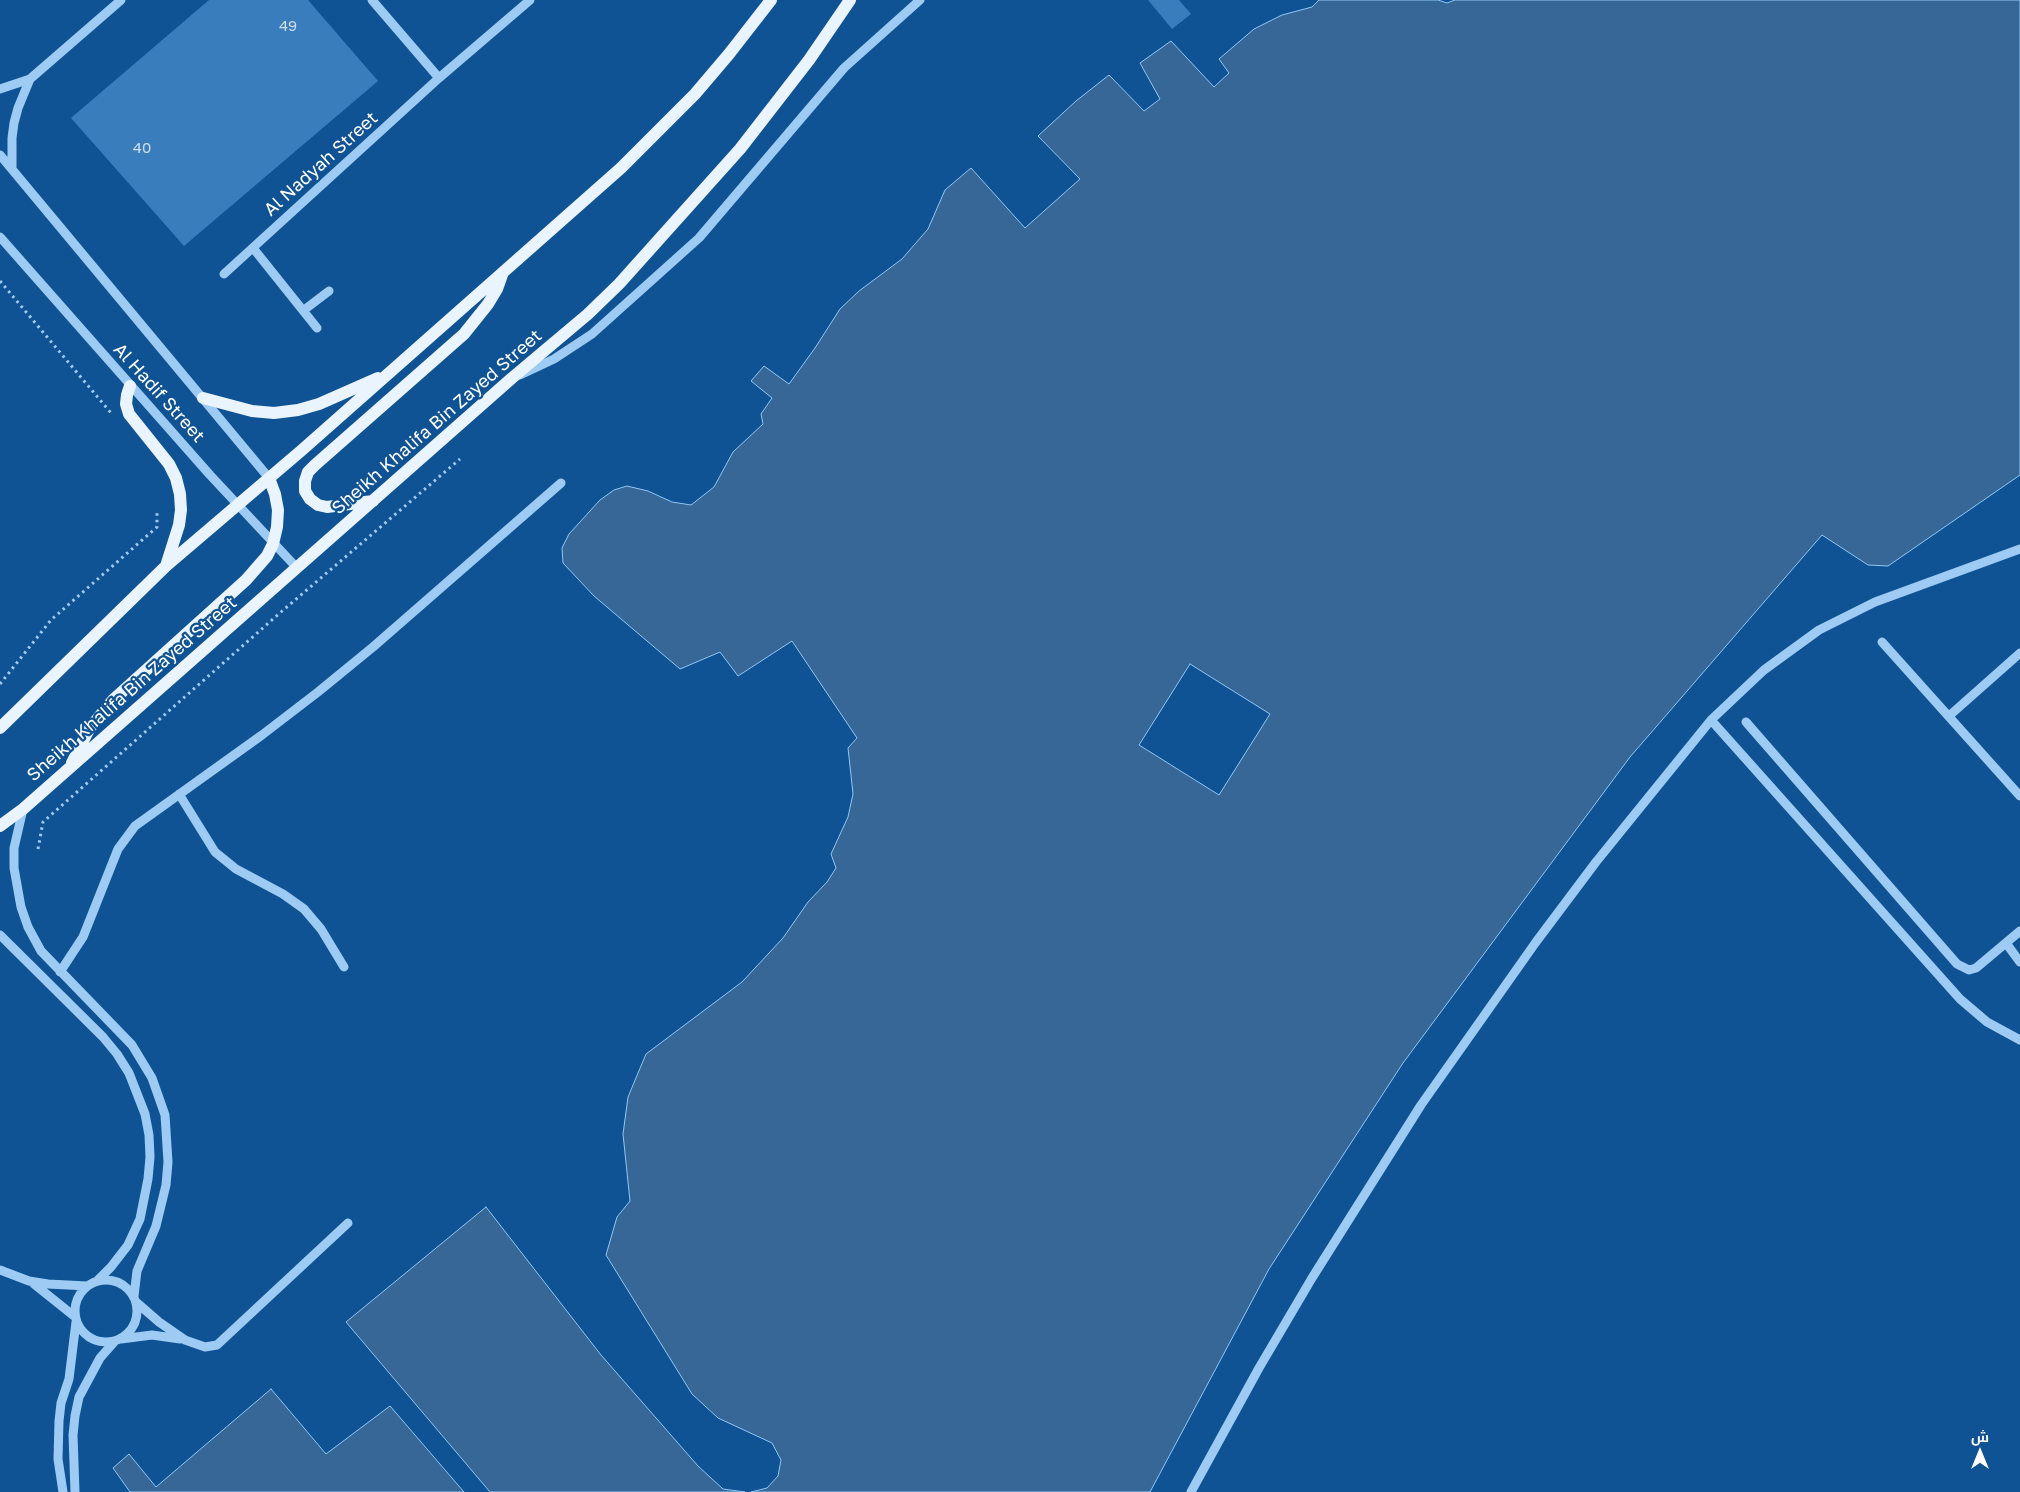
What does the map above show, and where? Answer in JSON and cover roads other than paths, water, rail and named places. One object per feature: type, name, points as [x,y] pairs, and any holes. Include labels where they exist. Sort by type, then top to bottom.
[{"type":"main road","points":[[0,728],[166,566],[270,478],[659,132],[729,54],[771,0]]},
{"type":"main road","name":"Sheikh Khalifa Bin Zayed Street","points":[[0,826],[23,809],[512,378],[588,314],[660,240],[740,149],[809,60],[850,0]]},
{"type":"main road","points":[[373,501],[327,507],[318,505],[310,499],[305,491],[305,481],[308,472],[464,334],[488,304],[497,289],[503,272]]},
{"type":"main road","points":[[203,398],[252,411],[274,413],[298,410],[319,404],[389,372]]},
{"type":"main road","points":[[130,386],[126,404],[129,414],[169,464],[176,478],[180,494],[181,510],[179,525],[166,566]]},
{"type":"main road","points":[[71,766],[90,729],[113,700],[246,580],[268,556],[277,527],[278,510],[276,494],[270,478]]},
{"type":"street","points":[[0,89],[30,80],[120,0]]},
{"type":"street","points":[[372,0],[440,78]]},
{"type":"street","name":"Al Nadyah Street","points":[[224,274],[440,78],[530,0]]},
{"type":"street","points":[[512,378],[554,359],[592,334],[676,259],[723,212],[844,68],[920,0]]},
{"type":"street","points":[[12,169],[14,123],[30,80]]},
{"type":"street","name":"Al Hadif Street","points":[[0,155],[270,478]]},
{"type":"street","name":"Al Hadif Street","points":[[0,237],[130,386],[238,506],[297,568]]},
{"type":"street","points":[[253,248],[317,328]]},
{"type":"street","points":[[304,310],[329,291]]},
{"type":"street","points":[[60,972],[83,936],[118,849],[126,837],[146,816],[262,735],[372,647],[561,483]]},
{"type":"street","points":[[1191,1492],[1259,1368],[1312,1278],[1421,1105],[1536,942],[1596,862],[1711,720],[1764,670],[1819,630],[1875,602],[2020,548]]},
{"type":"street","points":[[1882,642],[2020,796]]},
{"type":"street","points":[[1949,716],[2020,653]]},
{"type":"street","points":[[1711,720],[1960,999],[1987,1022],[2020,1040]]},
{"type":"street","points":[[1746,722],[1957,964],[1969,970],[1976,968],[2020,931]]},
{"type":"street","points":[[179,794],[215,852],[236,869],[283,894],[304,909],[321,929],[344,967]]},
{"type":"street","points":[[23,809],[14,848],[14,868],[21,907],[28,926],[41,951],[132,1045],[152,1078],[165,1114],[168,1154],[166,1185],[156,1226],[137,1271],[134,1299],[137,1314],[135,1323],[130,1331],[117,1340],[95,1367],[79,1397],[73,1435],[75,1492]]},
{"type":"street","points":[[0,935],[108,1042],[129,1073],[145,1114],[149,1136],[148,1179],[140,1219],[128,1245],[111,1267],[97,1281],[87,1286],[78,1296],[71,1371],[61,1403],[59,1421],[58,1459],[63,1492]]},
{"type":"street","points":[[2006,943],[2020,962]]},
{"type":"street","points":[[29,1281],[75,1319],[88,1337],[105,1342],[152,1335],[185,1340],[204,1347],[211,1347],[222,1341],[348,1223]]},
{"type":"street","points":[[0,1270],[29,1281],[87,1286]]},
{"type":"street","points":[[97,1281],[108,1280],[118,1282],[127,1288],[134,1299],[159,1322],[185,1340]]},
{"type":"water","points":[[1319,0],[1438,0],[1447,3],[1455,0],[2020,0],[2020,475],[1888,566],[1868,565],[1822,535],[1630,757],[1403,1063],[1269,1269],[1150,1492],[751,1492],[767,1488],[778,1476],[781,1460],[772,1443],[718,1418],[692,1394],[606,1255],[617,1217],[630,1201],[623,1134],[628,1097],[646,1054],[742,982],[783,938],[808,902],[827,882],[836,868],[831,854],[848,817],[853,794],[848,748],[857,738],[792,641],[738,676],[720,652],[680,669],[594,596],[563,563],[562,548],[569,534],[600,500],[614,490],[627,486],[648,491],[672,502],[691,505],[714,487],[733,452],[763,424],[761,414],[772,398],[751,381],[764,366],[789,384],[840,309],[859,291],[902,259],[928,229],[945,190],[971,168],[1025,228],[1080,179],[1038,136],[1076,101],[1109,75],[1144,111],[1160,99],[1140,63],[1171,41],[1214,87],[1229,73],[1219,59],[1254,29],[1282,15],[1312,7]],"holes":[[[1190,664],[1270,714],[1219,795],[1139,745]]]},
{"type":"water","points":[[486,1207],[601,1355],[698,1466],[723,1489],[745,1492],[490,1492],[346,1322]]},
{"type":"water","points":[[271,1389],[326,1454],[390,1406],[464,1492],[130,1492],[113,1468],[129,1454],[156,1487]]}]
